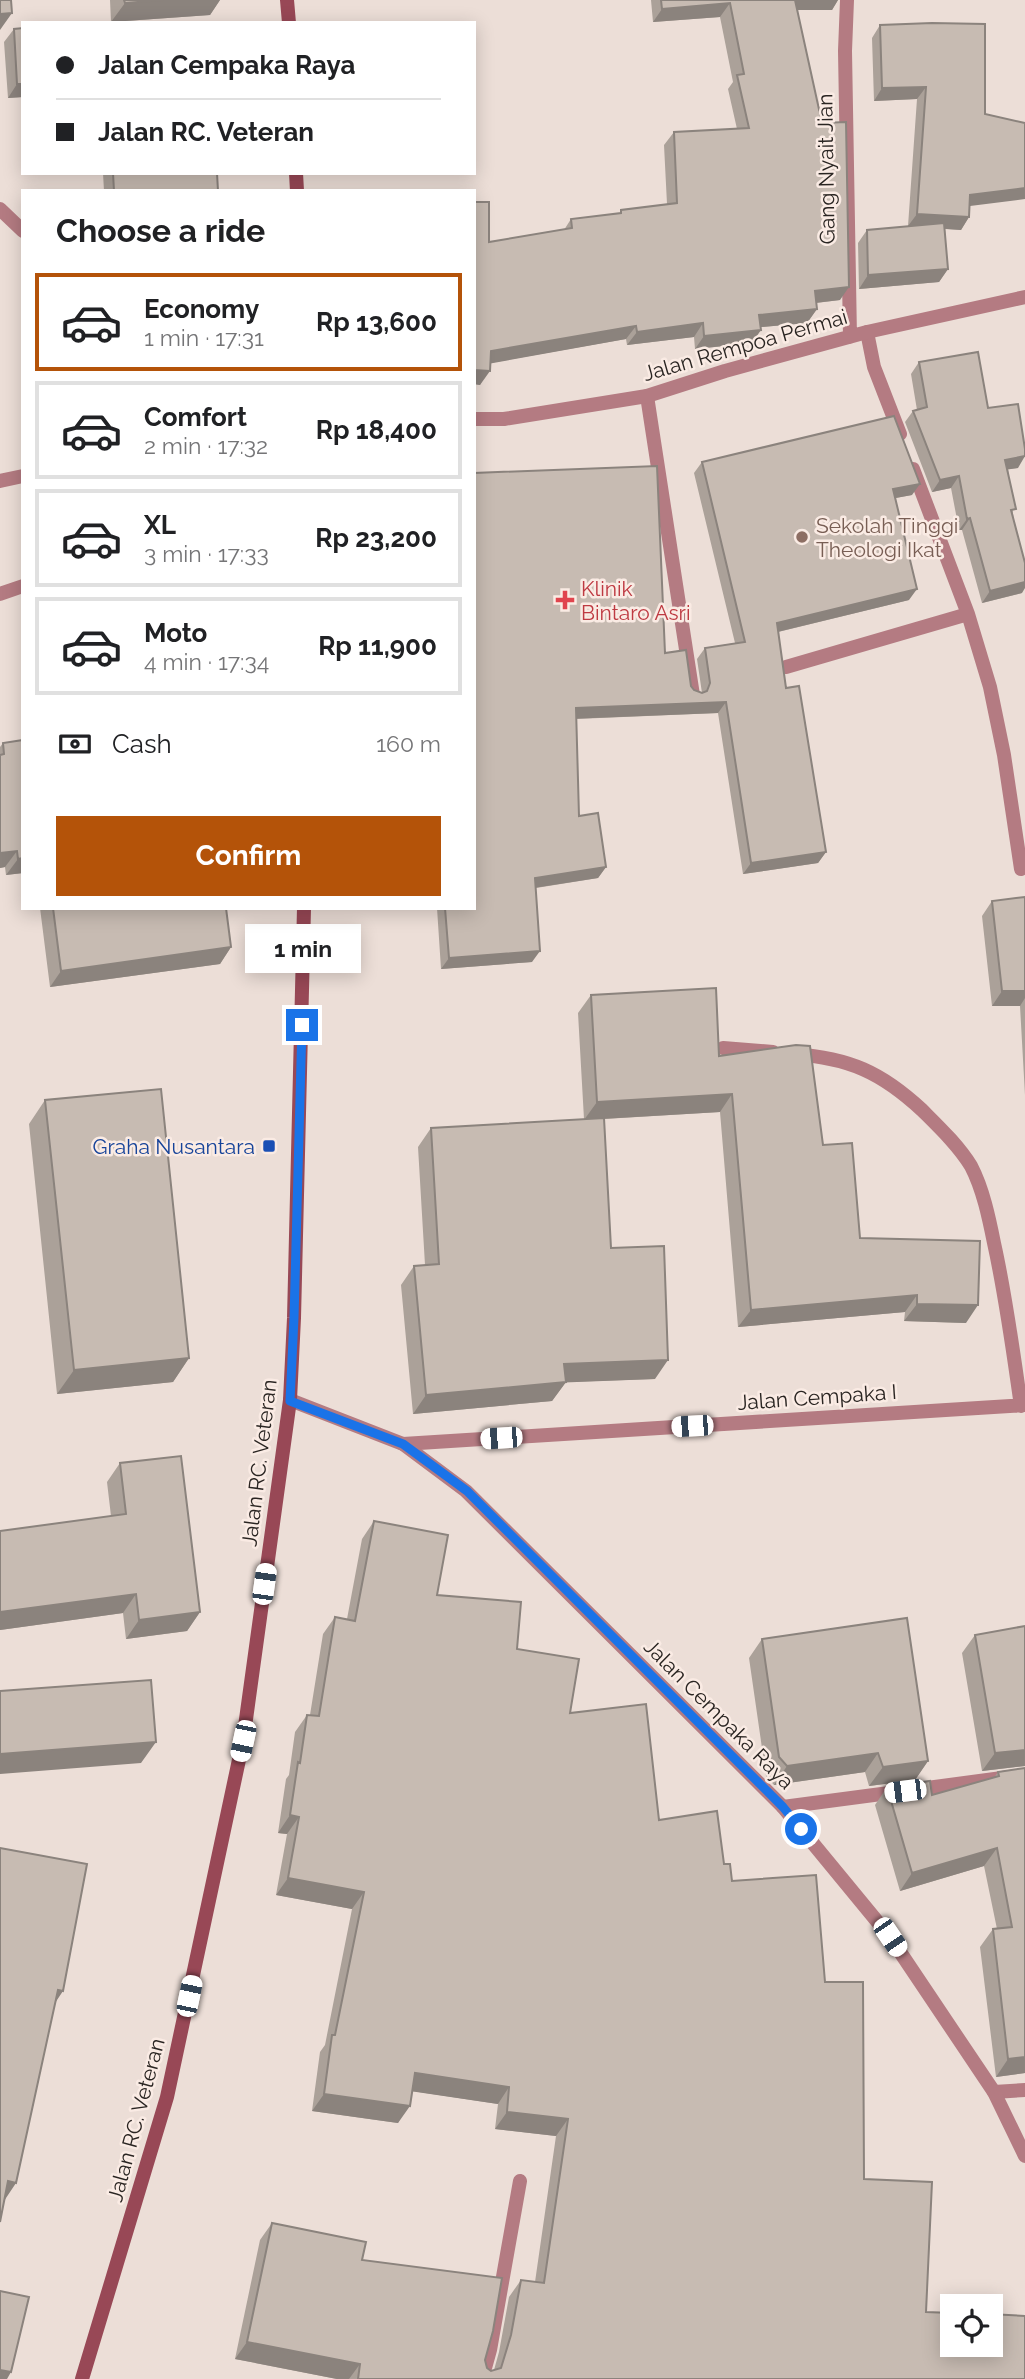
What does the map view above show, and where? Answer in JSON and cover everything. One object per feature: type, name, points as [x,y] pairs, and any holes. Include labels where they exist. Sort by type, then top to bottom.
[{"type":"main road","points":[[287,0],[289,21]]},
{"type":"main road","name":"Jalan RC. Veteran","points":[[82,2379],[167,2097],[243,1741],[290,1401],[304,910]]},
{"type":"street","name":"Gang Nyait Jian","points":[[847,0],[845,51],[850,337]]},
{"type":"street","points":[[0,209],[21,229]]},
{"type":"street","name":"Jalan Rempoa Permai","points":[[476,419],[504,419],[647,396],[867,332],[1025,297]]},
{"type":"street","points":[[867,332],[874,367],[968,614],[990,687],[1004,755],[1021,869]]},
{"type":"street","points":[[647,396],[693,695]]},
{"type":"street","points":[[0,481],[21,476]]},
{"type":"street","points":[[0,594],[21,587]]},
{"type":"street","points":[[786,667],[968,614]]},
{"type":"street","points":[[723,1048],[824,1056],[853,1063],[902,1091],[947,1135],[971,1167],[988,1212],[1023,1406]]},
{"type":"street","name":"Jalan Cempaka Raya","points":[[290,1401],[403,1444],[467,1491],[783,1807],[890,1937],[994,2092],[1025,2156]]},
{"type":"street","name":"Jalan Cempaka I","points":[[403,1444],[1023,1406]]},
{"type":"street","points":[[783,1807],[1025,1775]]},
{"type":"street","points":[[994,2092],[1025,2090]]},
{"type":"street","points":[[482,2379],[520,2180]]},
{"type":"building","points":[[0,0],[11,0],[12,13],[0,14]]},
{"type":"building","points":[[124,0],[163,0],[125,3]]},
{"type":"building","points":[[661,0],[795,0],[822,123],[846,122],[849,287],[815,291],[817,309],[759,315],[761,330],[704,336],[703,323],[637,332],[636,326],[491,351],[490,371],[476,370],[476,202],[489,202],[489,242],[572,228],[571,219],[677,203],[674,132],[749,128],[737,75],[744,74],[730,3],[662,9]]},
{"type":"building","points":[[985,24],[985,114],[1025,123],[1025,188],[970,195],[969,217],[917,214],[926,87],[882,88],[880,25]]},
{"type":"building","points":[[21,28],[21,84],[17,84],[14,29]]},
{"type":"building","points":[[113,175],[217,175],[218,189],[114,189]]},
{"type":"building","points":[[944,223],[948,269],[868,275],[867,230]]},
{"type":"building","points":[[978,352],[988,408],[1018,404],[1025,449],[1025,456],[1005,460],[1016,509],[1011,510],[1025,563],[1025,582],[990,591],[970,518],[967,519],[959,476],[940,480],[913,411],[927,407],[919,362]]},
{"type":"building","points":[[894,416],[920,484],[893,489],[917,589],[777,623],[786,688],[799,686],[826,852],[751,863],[726,702],[576,708],[579,816],[598,813],[606,867],[535,878],[540,951],[449,958],[445,910],[476,910],[476,473],[657,466],[665,653],[686,650],[691,686],[702,693],[707,691],[710,683],[705,648],[745,642],[702,462]]},
{"type":"building","points":[[21,740],[21,858],[18,859],[17,851],[0,853],[0,755],[4,754],[3,743]]},
{"type":"building","points":[[1025,897],[1025,991],[1002,991],[992,901]]},
{"type":"building","points":[[53,910],[226,910],[231,947],[61,971]]},
{"type":"building","points":[[716,988],[719,1056],[796,1045],[810,1046],[823,1145],[852,1143],[860,1238],[980,1241],[978,1305],[917,1304],[917,1295],[751,1310],[732,1094],[597,1102],[591,995]]},
{"type":"building","points":[[161,1089],[189,1358],[74,1370],[45,1100]]},
{"type":"building","points":[[604,1118],[611,1248],[664,1246],[668,1360],[564,1364],[566,1382],[426,1395],[414,1266],[439,1264],[431,1128]]},
{"type":"building","points":[[181,1456],[200,1612],[139,1620],[136,1594],[0,1612],[0,1531],[126,1514],[120,1463]]},
{"type":"building","points":[[374,1521],[448,1535],[437,1595],[521,1602],[517,1649],[579,1659],[570,1713],[646,1704],[659,1820],[717,1811],[724,1864],[730,1864],[732,1881],[816,1875],[825,1982],[863,1982],[864,2179],[932,2182],[926,2312],[940,2313],[940,2357],[1003,2357],[1003,2315],[1025,2316],[1025,2379],[358,2379],[360,2364],[247,2342],[272,2223],[366,2242],[362,2260],[502,2278],[485,2360],[491,2371],[501,2368],[511,2335],[521,2280],[544,2283],[568,2119],[507,2112],[509,2087],[415,2073],[410,2106],[324,2094],[332,2035],[335,2035],[364,1892],[288,1878],[299,1817],[290,1815],[307,1715],[319,1716],[335,1617],[355,1621]]},
{"type":"building","points":[[907,1618],[928,1761],[883,1767],[878,1753],[787,1766],[779,1757],[762,1639]]},
{"type":"building","points":[[1025,1626],[1025,1750],[995,1753],[975,1635]]},
{"type":"building","points":[[151,1680],[156,1742],[0,1754],[0,1691]]},
{"type":"building","points":[[1025,1768],[1025,2057],[1008,2059],[993,1929],[1012,1927],[997,1848],[912,1873],[887,1787],[930,1781],[932,1795],[999,1776],[998,1772]]},
{"type":"building","points":[[0,1848],[87,1864],[63,1991],[58,1990],[16,2183],[8,2181],[0,2222]]},
{"type":"building","points":[[0,2291],[29,2297],[11,2372],[0,2370]]},
{"type":"place","name":"Sekolah Tinggi Theologi Ikat","points":[[802,537]]},
{"type":"place","name":"Klinik Bintaro Asri","points":[[565,600]]},
{"type":"place","name":"Graha Nusantara","points":[[269,1146]]},
{"type":"route","points":[[302,1025],[290,1401],[403,1444],[467,1491],[783,1807],[801,1829]]}]
